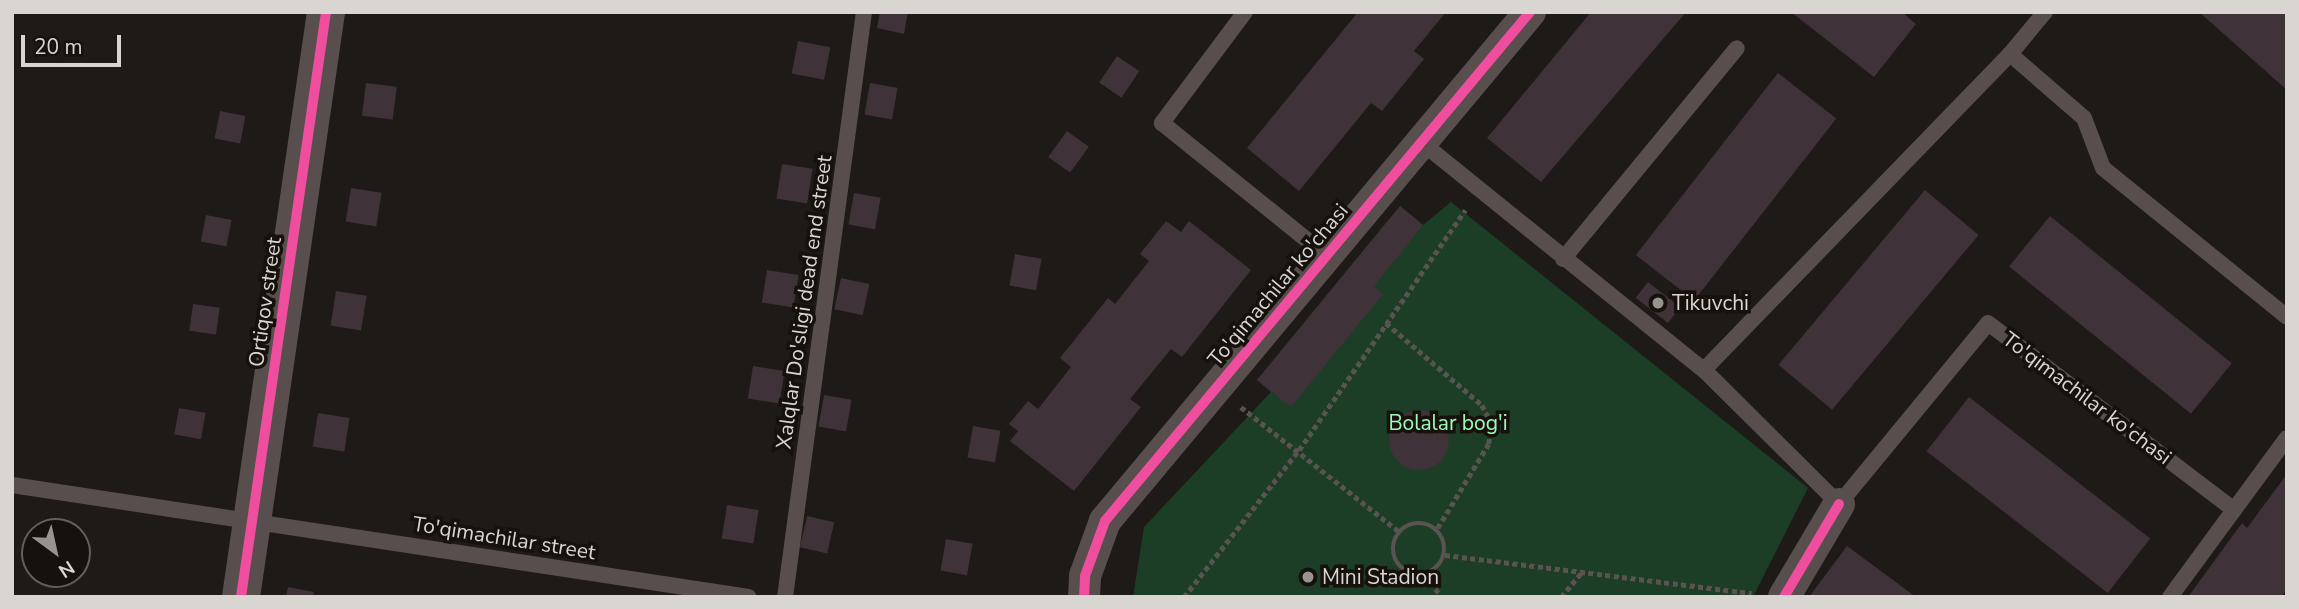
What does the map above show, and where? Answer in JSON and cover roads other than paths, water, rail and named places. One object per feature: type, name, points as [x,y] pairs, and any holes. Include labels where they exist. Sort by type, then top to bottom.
[{"type":"street","name":"Ortiqov street","points":[[241,597],[326,12]]},
{"type":"street","name":"To'qimachilar ko'chasi","points":[[1084,597],[1085,576],[1105,521],[1530,12]]},
{"type":"street","name":"To'qimachilar ko'chasi","points":[[1773,596],[1839,504]]},
{"type":"lane","name":"Xalqlar Do'sligi dead end street","points":[[785,597],[864,12]]},
{"type":"lane","points":[[1245,12],[1162,123],[1327,256]]},
{"type":"lane","points":[[1704,370],[2010,54],[2045,12]]},
{"type":"lane","points":[[1563,259],[1737,48]]},
{"type":"lane","points":[[2010,54],[2084,118],[2103,168],[2287,317]]},
{"type":"lane","points":[[1421,142],[1704,370],[1839,504]]},
{"type":"lane","name":"To'qimachilar ko'chasi","points":[[1839,504],[1989,323],[2234,510]]},
{"type":"lane","points":[[2170,597],[2287,438]]},
{"type":"lane","name":"To'qimachilar street","points":[[12,485],[749,597]]},
{"type":"place","name":"Tikuvchi","points":[[1658,303]]},
{"type":"place","name":"Mini Stadion","points":[[1308,577]]},
{"type":"park label","name":"Bolalar bog'i","points":[[1448,423]]}]
